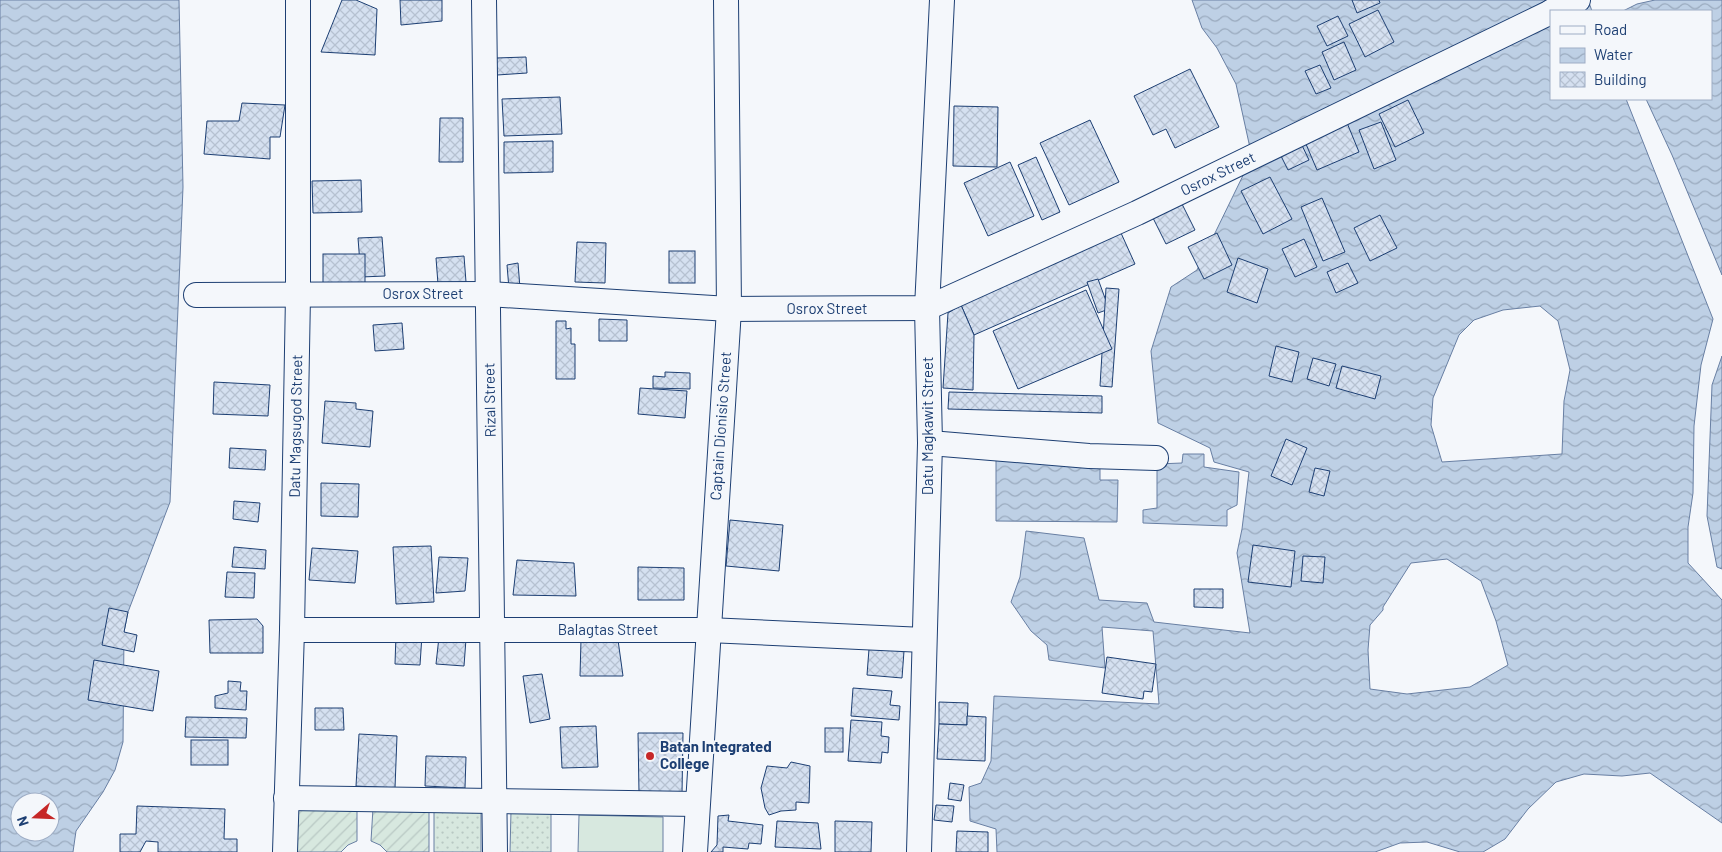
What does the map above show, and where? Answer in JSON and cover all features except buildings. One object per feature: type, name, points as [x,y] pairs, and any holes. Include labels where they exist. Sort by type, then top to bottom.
[{"type":"street","name":"Datu Magsugod Street","points":[[285,852],[292,630],[298,295],[298,0]]},
{"type":"street","name":"Rizal Street","points":[[484,0],[495,852]]},
{"type":"street","name":"Captain Dionisio Street","points":[[695,852],[729,309],[726,0]]},
{"type":"street","name":"Datu Magkawit Street","points":[[919,852],[930,443],[926,308],[942,0]]},
{"type":"street","name":"Osrox Street","points":[[1556,10],[1578,0]]},
{"type":"street","name":"Osrox Street","points":[[196,295],[488,294],[729,309],[926,308],[1137,213],[1547,14]]},
{"type":"street","points":[[930,443],[1089,456],[1156,458]]},
{"type":"street","name":"Balagtas Street","points":[[292,630],[708,630],[924,640]]},
{"type":"street","points":[[286,798],[697,804]]},
{"type":"shaded area","points":[[373,808],[429,810],[429,852],[387,852],[380,845],[371,841]]},
{"type":"shaded area","points":[[297,809],[357,809],[357,841],[348,845],[341,852],[297,852]]},
{"type":"shaded area","points":[[434,809],[481,810],[481,852],[434,852]]},
{"type":"shaded area","points":[[511,811],[551,812],[551,852],[510,852]]},
{"type":"shaded area","points":[[579,815],[663,817],[663,852],[578,852]]},
{"type":"water","points":[[0,0],[179,0],[183,187],[170,502],[128,612],[124,632],[123,742],[115,770],[103,792],[76,831],[73,852],[0,852]]},
{"type":"water","points":[[1192,0],[1588,0],[1592,10],[1550,10],[1550,100],[1626,100],[1713,319],[1701,365],[1694,426],[1693,493],[1688,527],[1688,563],[1722,600],[1722,823],[1650,773],[1622,776],[1584,774],[1556,782],[1528,809],[1505,839],[1483,852],[1460,852],[1427,842],[1400,843],[1375,852],[997,852],[996,829],[970,821],[969,787],[981,783],[991,761],[994,696],[1159,704],[1153,631],[1102,627],[1105,668],[1049,660],[1047,645],[1031,631],[1011,602],[1020,577],[1026,531],[1084,538],[1099,600],[1147,603],[1154,622],[1250,633],[1237,553],[1249,472],[1214,462],[1210,448],[1158,423],[1151,351],[1171,287],[1197,270],[1252,157],[1236,84],[1217,48],[1202,28]],"holes":[[[1540,306],[1558,321],[1570,370],[1564,401],[1562,454],[1442,462],[1431,425],[1433,398],[1459,335],[1474,320],[1503,310]],[[1447,559],[1481,581],[1496,621],[1508,665],[1470,687],[1407,694],[1370,689],[1368,650],[1370,625],[1383,610],[1383,607],[1411,563]]]},
{"type":"water","points":[[1655,0],[1722,0],[1722,275],[1672,155],[1646,100],[1712,100],[1712,10],[1625,10],[1637,4]]},
{"type":"water","points":[[1722,356],[1722,569],[1717,567],[1707,516],[1712,385]]},
{"type":"water","points":[[1183,454],[1204,454],[1204,467],[1239,472],[1237,505],[1227,510],[1227,526],[1143,523],[1143,510],[1157,508],[1157,464],[1182,463]]},
{"type":"water","points":[[996,459],[1100,460],[1100,480],[1118,480],[1117,522],[996,521]]},
{"type":"place","name":"Batan Integrated College","points":[[650,756]]}]
